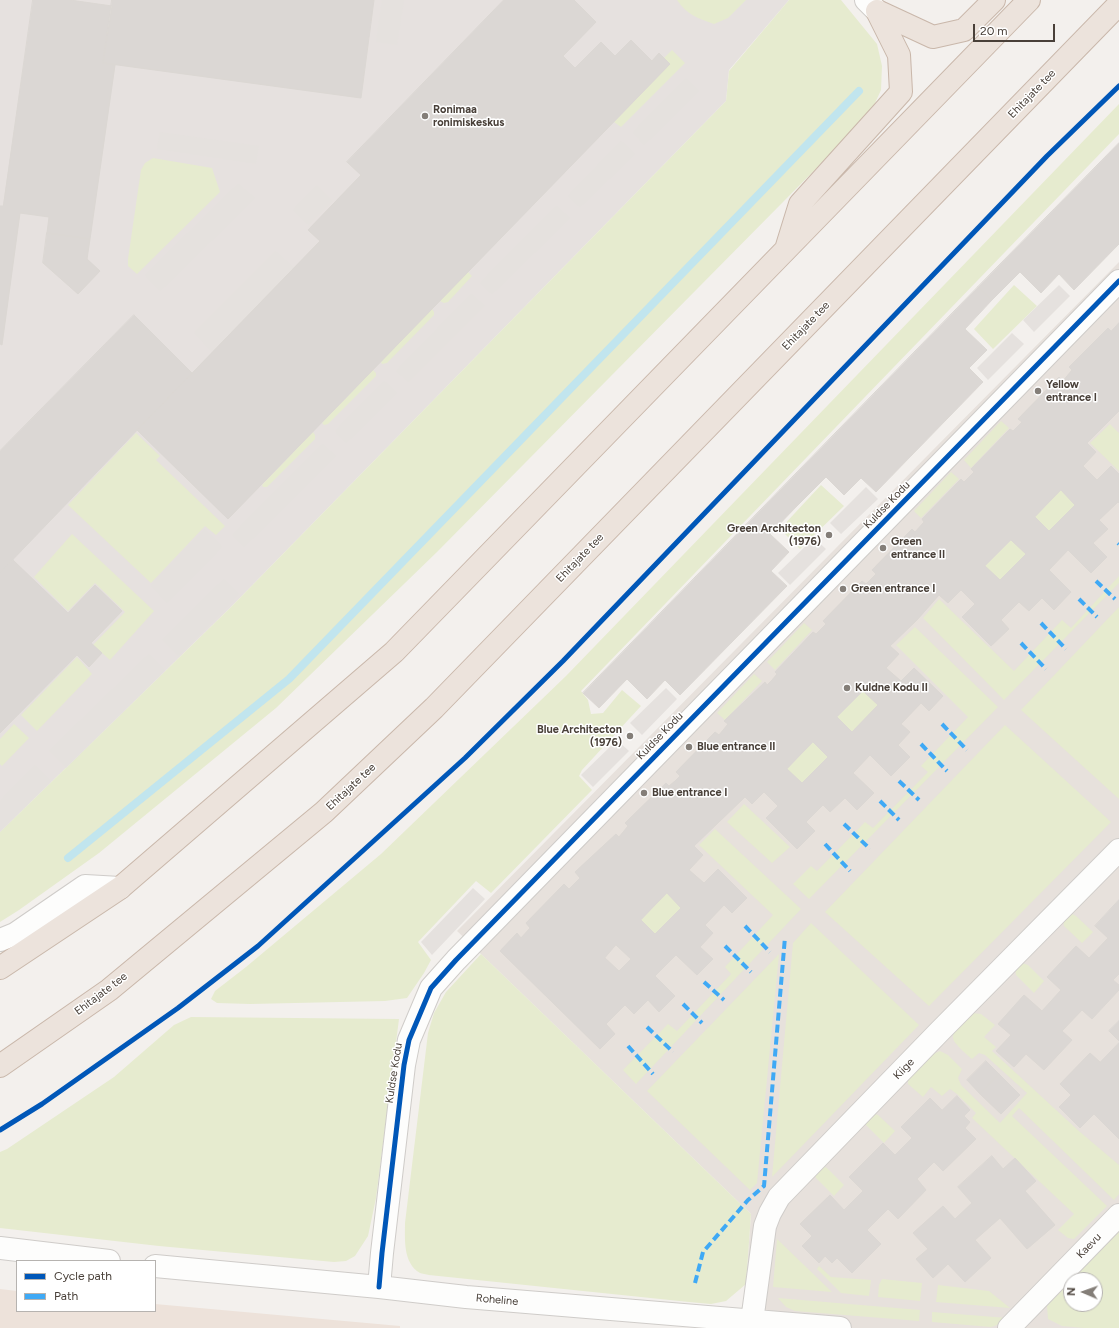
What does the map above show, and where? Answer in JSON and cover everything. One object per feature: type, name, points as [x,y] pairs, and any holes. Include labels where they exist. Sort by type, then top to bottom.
[{"type":"highway","points":[[871,6],[932,36],[964,30],[994,0]]},
{"type":"highway","points":[[0,968],[120,888],[394,652],[1029,0]]},
{"type":"highway","name":"Ehitajate tee","points":[[0,1066],[109,990],[317,818],[434,708],[1119,4]]},
{"type":"highway","points":[[785,252],[800,204],[901,92],[899,55],[871,6]]},
{"type":"street","name":"Kuldse Kodu","points":[[379,1287],[404,1065],[409,1040],[431,988],[456,960],[1119,281]]},
{"type":"street","name":"Kiige","points":[[752,1321],[765,1226],[779,1197],[1119,850]]},
{"type":"street","points":[[0,940],[15,934],[85,886],[120,888]]},
{"type":"street","name":"Kaevu","points":[[1009,1328],[1119,1215]]},
{"type":"street","points":[[0,1248],[101,1260]]},
{"type":"street","name":"Roheline","points":[[156,1266],[379,1287],[669,1321],[752,1321],[840,1328]]},
{"type":"shaded area","points":[[0,0],[789,0],[729,70],[726,101],[230,608],[0,832]]},
{"type":"shaded area","points":[[382,0],[404,0],[397,45],[376,42]]},
{"type":"shaded area","points":[[686,78],[699,91],[644,145],[633,132]]},
{"type":"shaded area","points":[[160,132],[259,146],[256,164],[157,149]]},
{"type":"shaded area","points":[[621,141],[635,154],[580,207],[568,196]]},
{"type":"shaded area","points":[[238,184],[255,198],[160,291],[145,275]]},
{"type":"shaded area","points":[[317,185],[333,201],[309,225],[293,210]]},
{"type":"shaded area","points":[[556,206],[570,218],[492,294],[480,283]]},
{"type":"shaded area","points":[[275,251],[294,268],[212,352],[194,332]]},
{"type":"shaded area","points":[[1119,262],[1119,1328],[743,1328],[751,1214],[457,931]]},
{"type":"shaded area","points":[[1059,285],[1070,296],[1034,332],[1023,320]]},
{"type":"shaded area","points":[[471,294],[485,306],[409,382],[396,371]]},
{"type":"shaded area","points":[[1012,333],[1024,344],[988,380],[977,368]]},
{"type":"shaded area","points":[[384,381],[397,393],[346,443],[335,431]]},
{"type":"shaded area","points":[[322,444],[336,456],[244,547],[232,535]]},
{"type":"shaded area","points":[[866,487],[878,499],[841,534],[830,523]]},
{"type":"shaded area","points":[[205,529],[222,547],[167,603],[151,585]]},
{"type":"shaded area","points":[[814,538],[826,549],[790,585],[778,573]]},
{"type":"shaded area","points":[[224,579],[239,594],[178,656],[162,640]]},
{"type":"shaded area","points":[[149,654],[165,671],[66,768],[49,751]]},
{"type":"shaded area","points":[[666,688],[677,699],[642,735],[630,723]]},
{"type":"shaded area","points":[[617,740],[629,751],[593,787],[581,775]]},
{"type":"shaded area","points":[[35,765],[51,782],[0,832],[0,801]]},
{"type":"shaded area","points":[[473,888],[485,899],[432,955],[421,942]]},
{"type":"shaded area","points":[[0,1289],[16,1291],[16,1312],[156,1312],[156,1304],[400,1326],[400,1328],[0,1328]]},
{"type":"green space","points":[[677,0],[746,0],[728,18],[714,24],[693,15],[684,9]]},
{"type":"green space","points":[[789,0],[841,0],[877,44],[882,66],[881,90],[870,114],[437,552],[276,708],[99,853],[0,922],[0,832],[230,608],[726,101],[729,71]]},
{"type":"green space","points":[[672,50],[685,63],[621,127],[614,122],[670,64],[664,58]]},
{"type":"green space","points":[[1119,104],[1119,134],[581,691],[588,700],[591,714],[603,713],[622,690],[641,706],[582,770],[579,776],[592,790],[491,893],[476,881],[418,942],[431,960],[407,998],[385,1001],[250,1004],[217,1003],[211,999],[215,991],[246,967],[381,854],[566,676]]},
{"type":"green space","points":[[153,158],[212,168],[220,192],[137,274],[128,266],[128,259],[141,170],[145,163]]},
{"type":"green space","points":[[468,272],[472,276],[448,302],[444,303],[440,301]]},
{"type":"green space","points":[[1014,285],[1037,306],[993,349],[974,329]]},
{"type":"green space","points":[[432,309],[434,315],[387,363],[382,364],[381,362]]},
{"type":"green space","points":[[373,370],[376,373],[376,376],[328,424],[324,425],[322,423]]},
{"type":"green space","points":[[1001,421],[1009,428],[971,468],[964,460]]},
{"type":"green space","points":[[1110,424],[1119,433],[1119,471],[1090,443]]},
{"type":"green space","points":[[313,432],[315,439],[267,487],[263,487],[262,485]]},
{"type":"green space","points":[[136,433],[160,456],[156,460],[225,526],[216,535],[205,526],[151,583],[68,505]]},
{"type":"green space","points":[[951,472],[959,479],[921,518],[914,511]]},
{"type":"green space","points":[[821,485],[844,506],[800,549],[780,529]]},
{"type":"green space","points":[[1061,490],[1075,505],[1049,531],[1035,517]]},
{"type":"green space","points":[[72,534],[154,611],[110,660],[93,645],[125,612],[95,583],[68,611],[34,577]]},
{"type":"green space","points":[[1011,540],[1026,554],[1000,580],[985,566]]},
{"type":"green space","points":[[1119,576],[1119,583],[1004,700],[923,618],[939,599],[1014,671],[1062,620],[1071,628]]},
{"type":"green space","points":[[1119,607],[1119,799],[1021,710]]},
{"type":"green space","points":[[804,623],[812,630],[775,670],[767,662]]},
{"type":"green space","points":[[915,627],[998,707],[809,899],[793,884],[811,866],[817,871],[865,822],[873,828],[928,772],[921,766],[968,717],[896,645]]},
{"type":"green space","points":[[77,657],[92,674],[37,731],[21,715]]},
{"type":"green space","points":[[754,674],[762,681],[725,720],[717,713]]},
{"type":"green space","points":[[863,691],[878,705],[852,732],[837,717]]},
{"type":"green space","points":[[14,724],[29,738],[2,766],[0,764],[0,739]]},
{"type":"green space","points":[[1005,725],[1111,822],[929,1006],[825,912]]},
{"type":"green space","points":[[813,742],[828,757],[802,783],[787,769]]},
{"type":"green space","points":[[744,804],[790,847],[772,863],[727,822]]},
{"type":"green space","points":[[715,829],[801,909],[636,1084],[623,1070],[668,1024],[677,1031],[731,974],[725,967],[773,915],[699,845]]},
{"type":"green space","points":[[667,893],[681,908],[655,934],[641,920]]},
{"type":"green space","points":[[1070,913],[1076,916],[1093,932],[1082,943],[1064,926],[1063,920]]},
{"type":"green space","points":[[811,923],[919,1025],[772,1177],[793,943]]},
{"type":"green space","points":[[481,954],[751,1214],[746,1284],[726,1301],[711,1304],[429,1275],[420,1273],[414,1269],[410,1263],[406,1251],[405,1223],[428,1033],[434,1013],[446,992]]},
{"type":"green space","points":[[779,954],[757,1183],[750,1190],[647,1091]]},
{"type":"green space","points":[[1022,963],[1028,965],[1044,981],[1034,993],[1016,975],[1015,969]]},
{"type":"green space","points":[[972,1013],[981,1014],[995,1025],[984,1037],[996,1047],[992,1051],[1080,1132],[1119,1165],[1119,1194],[1114,1200],[1019,1108],[1012,1116],[1107,1206],[1074,1239],[1068,1238],[1058,1230],[1074,1214],[972,1118],[976,1113],[957,1094],[950,1089],[942,1096],[931,1087],[923,1097],[908,1084],[908,1080],[933,1054],[940,1051],[948,1055],[962,1069],[958,1078],[961,1085],[1000,1123],[1027,1093],[985,1055],[979,1053],[972,1059],[954,1041],[953,1037],[956,1029]]},
{"type":"green space","points":[[191,1017],[399,1019],[376,1198],[368,1236],[355,1256],[346,1261],[334,1262],[159,1246],[0,1228],[0,1152],[7,1149],[114,1077],[174,1025]]},
{"type":"green space","points":[[872,1113],[878,1115],[895,1131],[884,1143],[866,1125],[866,1119]]},
{"type":"green space","points":[[822,1166],[827,1168],[844,1185],[834,1196],[816,1178],[815,1172]]},
{"type":"green space","points":[[1119,1230],[1119,1328],[1084,1328],[1062,1326],[1048,1319],[1047,1306],[1052,1298],[1063,1287],[1063,1312],[1103,1312],[1103,1272],[1078,1272]]},
{"type":"green space","points":[[777,1239],[832,1292],[773,1287]]},
{"type":"green space","points":[[819,1266],[831,1277],[871,1280],[869,1296],[841,1293],[817,1269]]},
{"type":"green space","points":[[882,1279],[922,1283],[920,1301],[878,1297],[879,1285]]},
{"type":"green space","points":[[938,1285],[989,1291],[1010,1308],[936,1302]]},
{"type":"green space","points":[[778,1298],[920,1310],[919,1321],[795,1311],[786,1307]]},
{"type":"green space","points":[[932,1312],[1007,1318],[1000,1324],[991,1327],[932,1322]]},
{"type":"building","points":[[33,0],[70,0],[112,6],[103,63],[115,65],[90,239],[47,233],[49,217],[20,213],[2,345],[0,344],[0,206],[3,206]]},
{"type":"building","points":[[112,0],[374,0],[361,98],[103,63]]},
{"type":"building","points":[[504,0],[574,0],[596,22],[563,56],[575,68],[601,42],[615,56],[631,40],[652,61],[659,53],[670,64],[228,519],[137,430],[320,241],[308,230],[361,175],[347,162]]},
{"type":"building","points":[[1119,143],[1119,244],[1074,290],[1059,274],[1041,293],[1020,272],[992,300],[978,287]]},
{"type":"building","points":[[47,233],[90,239],[87,259],[100,271],[78,294],[43,263]]},
{"type":"building","points":[[978,287],[992,300],[965,329],[987,350],[969,368],[983,382],[876,492],[861,478],[844,495],[826,477],[797,506],[780,490]]},
{"type":"building","points":[[134,315],[192,373],[0,573],[0,451]]},
{"type":"building","name":"Kuldne Kodu II","points":[[1119,323],[1119,411],[1087,443],[1096,452],[1083,466],[1097,480],[1111,466],[1119,474],[1119,503],[1118,502],[1099,520],[1108,529],[1093,543],[1107,557],[1091,573],[1068,550],[1049,570],[1071,592],[1054,610],[1042,598],[1029,611],[1019,602],[1001,620],[1009,629],[991,646],[962,617],[975,604],[961,590],[948,603],[939,595],[917,620],[890,646],[899,654],[886,668],[901,681],[914,668],[943,696],[929,711],[921,703],[901,724],[910,732],[898,745],[910,757],[891,776],[870,755],[853,773],[874,793],[857,810],[845,798],[830,812],[823,805],[806,822],[815,831],[797,849],[766,818],[778,806],[764,792],[752,804],[745,797],[694,846],[703,855],[689,870],[704,883],[718,869],[747,898],[732,913],[724,905],[705,925],[713,933],[700,947],[713,959],[697,975],[676,955],[655,976],[675,996],[659,1012],[648,1000],[634,1014],[625,1005],[606,1024],[615,1034],[600,1049],[500,951],[517,933],[521,938],[530,928],[526,923],[564,884],[569,889],[580,878],[575,872],[616,834],[619,837],[628,826],[625,823],[666,783],[669,786],[680,776],[676,772],[715,732],[719,735],[728,724],[724,721],[765,682],[767,685],[772,680],[777,674],[775,672],[813,632],[816,634],[826,624],[823,621],[862,581],[866,584],[876,574],[872,570],[912,529],[915,532],[924,522],[922,519],[961,479],[964,482],[974,472],[971,469],[1010,429],[1013,431],[1022,422],[1018,419],[1059,377],[1063,381],[1072,370],[1069,367],[1108,328],[1111,331]],"holes":[[[1061,490],[1075,505],[1049,531],[1035,517]],[[1011,540],[1026,554],[1000,580],[985,566]],[[863,691],[878,705],[852,732],[837,717]],[[813,742],[828,757],[802,783],[787,769]],[[667,893],[681,908],[655,934],[641,920]],[[616,945],[631,959],[619,971],[605,958]]]},
{"type":"building","points":[[780,490],[797,506],[770,534],[789,552],[771,571],[787,586],[680,695],[665,680],[647,699],[627,679],[599,708],[583,693]]},
{"type":"building","points":[[13,560],[68,613],[95,585],[122,611],[91,643],[102,653],[89,667],[77,655],[0,733],[0,573]]},
{"type":"building","points":[[1119,900],[1119,974],[1113,980],[1119,985],[1119,990],[1092,1019],[1082,1010],[1062,1031],[1072,1040],[1044,1070],[1026,1054],[1014,1067],[996,1051],[1011,1035],[998,1024],[1024,995],[1042,1011],[1061,990],[1047,977],[1076,946],[1089,958],[1108,938],[1095,926]]},
{"type":"building","points":[[1119,1021],[1119,1041],[1109,1031]]},
{"type":"building","points":[[1119,1043],[1119,1139],[1094,1114],[1080,1128],[1059,1107],[1071,1095],[1060,1084],[1090,1053],[1100,1062]]},
{"type":"building","points":[[986,1061],[999,1074],[980,1094],[967,1080]]},
{"type":"building","points":[[999,1074],[1020,1095],[1001,1114],[980,1094]]},
{"type":"building","points":[[957,1096],[970,1110],[964,1116],[970,1122],[965,1128],[976,1139],[943,1171],[934,1162],[917,1179],[926,1190],[898,1219],[888,1209],[867,1230],[881,1244],[852,1273],[837,1258],[832,1263],[825,1256],[819,1263],[802,1246],[812,1236],[800,1224],[830,1195],[844,1210],[863,1191],[849,1177],[883,1143],[895,1155],[912,1138],[901,1127],[930,1098],[942,1110]]},
{"type":"building","points":[[992,1156],[1003,1169],[1015,1158],[1036,1181],[1025,1191],[1055,1225],[1027,1249],[1000,1218],[975,1240],[991,1258],[965,1282],[948,1264],[933,1278],[916,1259],[928,1249],[913,1233],[943,1206],[955,1219],[972,1203],[958,1187]]},
{"type":"waterway","points":[[68,858],[289,679],[859,91]]},
{"type":"marked path","points":[[1096,581],[1115,599]]},
{"type":"marked path","points":[[1079,599],[1097,617]]},
{"type":"marked path","points":[[1041,623],[1066,649]]},
{"type":"marked path","points":[[1021,643],[1046,669]]},
{"type":"marked path","points":[[942,724],[967,750]]},
{"type":"marked path","points":[[921,744],[947,771]]},
{"type":"marked path","points":[[899,781],[919,800]]},
{"type":"marked path","points":[[880,801],[899,820]]},
{"type":"marked path","points":[[844,824],[870,849]]},
{"type":"marked path","points":[[825,844],[850,871]]},
{"type":"marked path","points":[[745,926],[770,952]]},
{"type":"marked path","points":[[695,1283],[703,1252],[748,1200],[764,1186],[785,937]]},
{"type":"marked path","points":[[725,946],[751,972]]},
{"type":"marked path","points":[[704,982],[724,1000]]},
{"type":"marked path","points":[[683,1004],[702,1023]]},
{"type":"marked path","points":[[647,1027],[673,1052]]},
{"type":"marked path","points":[[628,1046],[653,1074]]},
{"type":"cycle path","points":[[0,1130],[42,1104],[178,1008],[258,946],[465,758],[563,661],[1047,156],[1119,86]]},
{"type":"cycle path","points":[[379,1287],[404,1065],[409,1040],[431,988],[456,960],[1119,281]]},
{"type":"place","name":"Ronimaa ronimiskeskus","points":[[425,116]]},
{"type":"place","name":"Yellow entrance I","points":[[1038,391]]},
{"type":"place","name":"Green Architecton (1976)","points":[[829,535]]},
{"type":"place","name":"Green entrance II","points":[[883,548]]},
{"type":"place","name":"Green entrance I","points":[[843,589]]},
{"type":"place","name":"Kuldne Kodu II","points":[[847,688]]},
{"type":"place","name":"Blue Architecton (1976)","points":[[630,736]]},
{"type":"place","name":"Blue entrance II","points":[[689,747]]},
{"type":"place","name":"Blue entrance I","points":[[644,793]]}]
